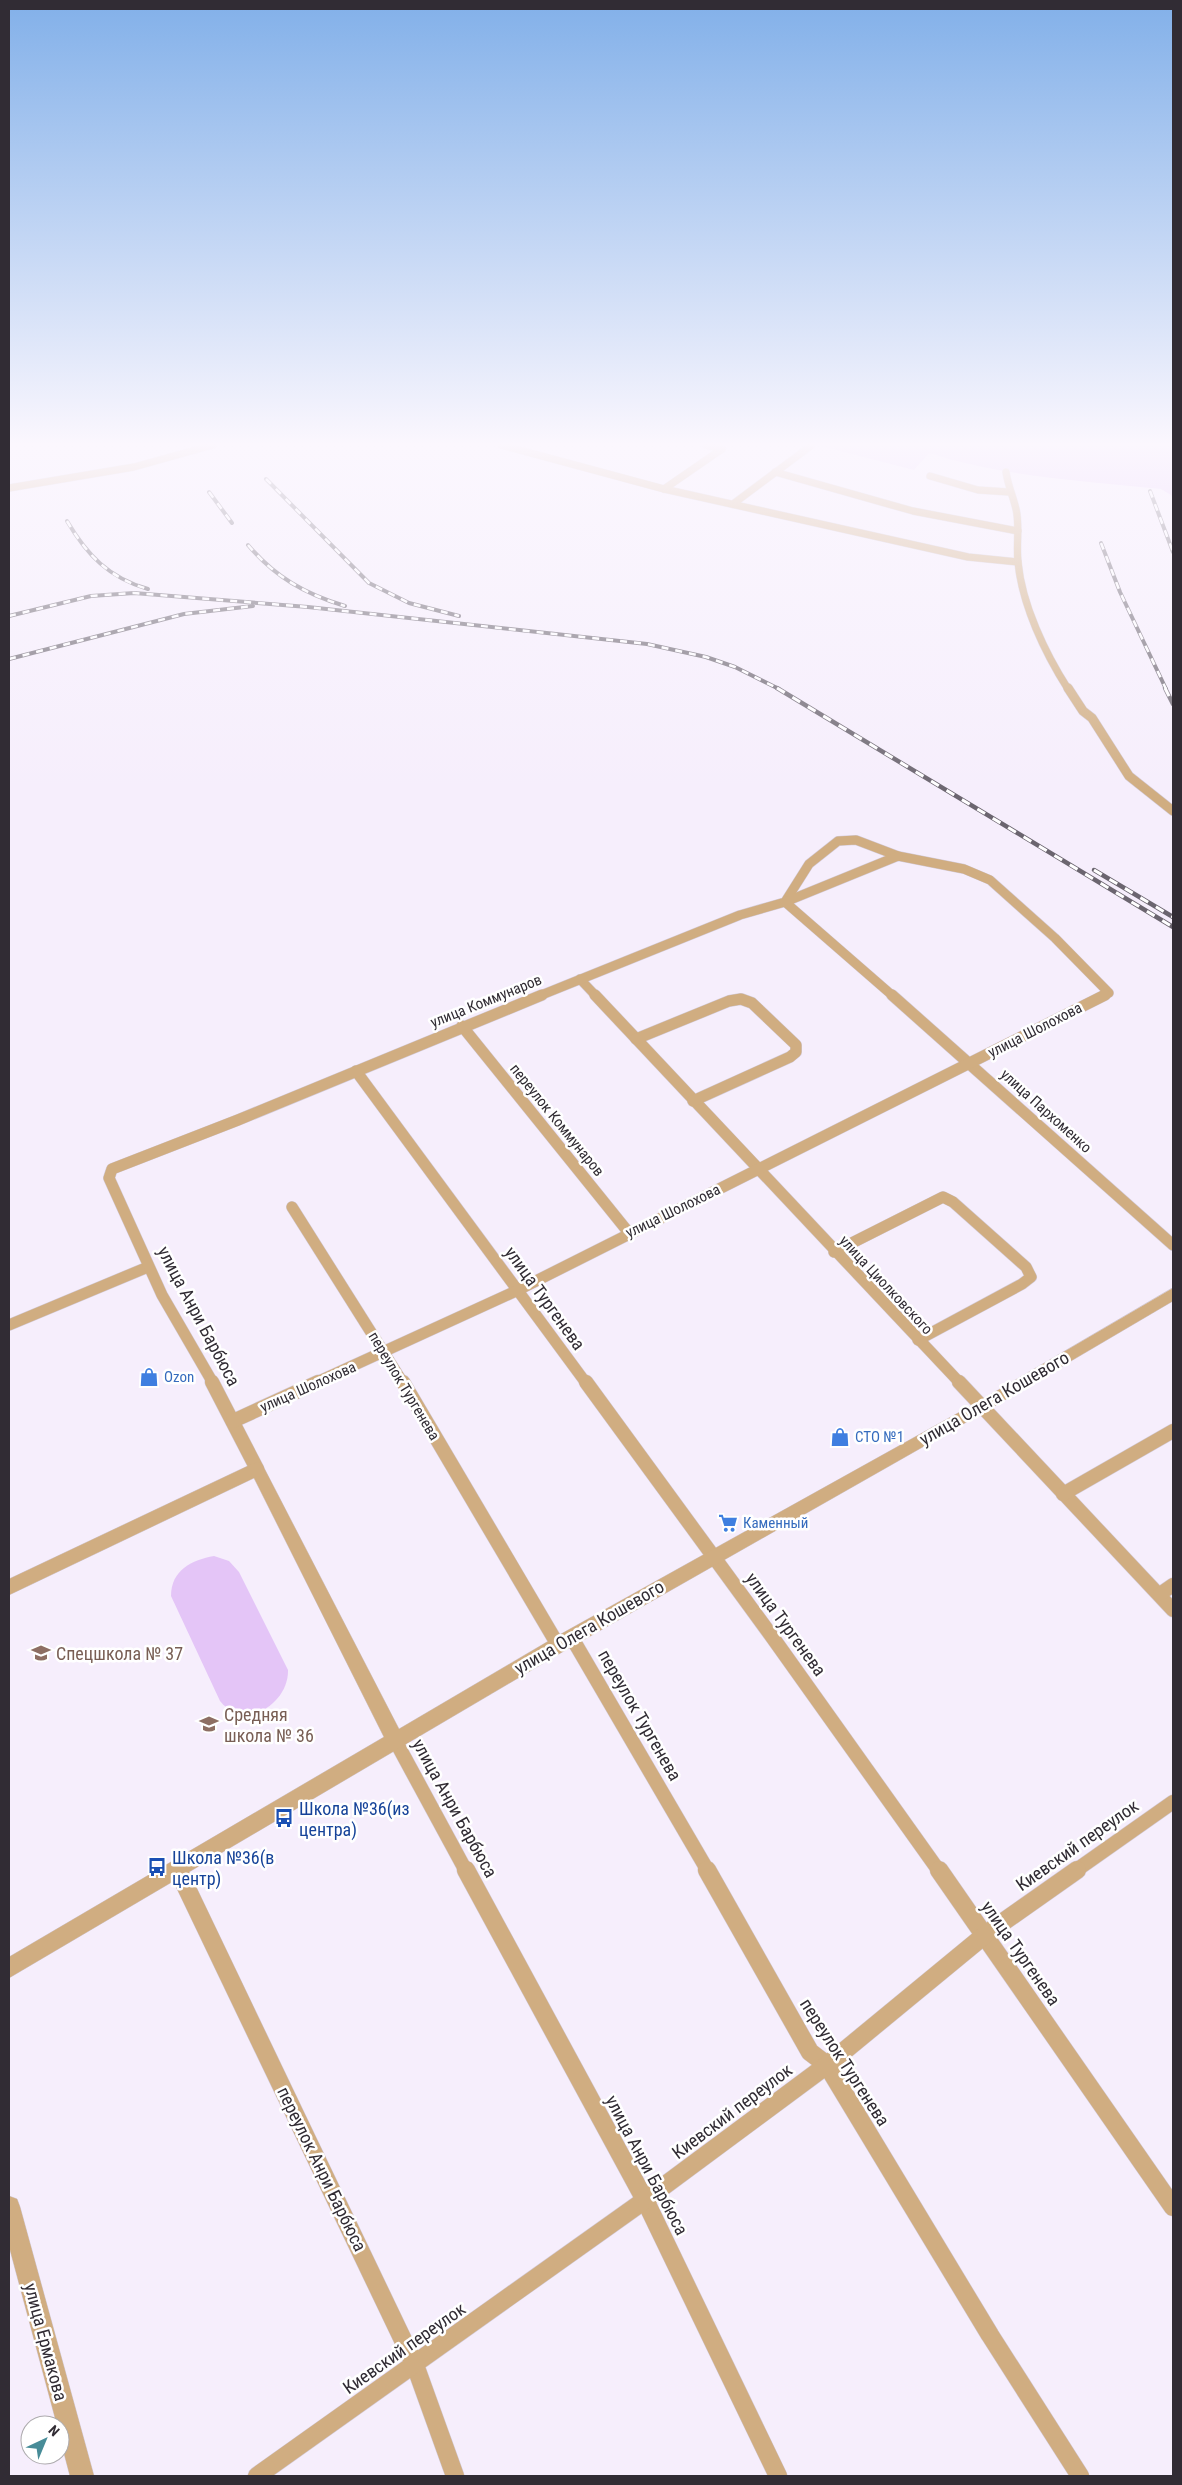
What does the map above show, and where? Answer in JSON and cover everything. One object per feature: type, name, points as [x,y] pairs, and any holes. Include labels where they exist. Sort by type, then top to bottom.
[{"type":"street","points":[[1008,561],[1018,562],[1022,590],[1041,637],[1064,681],[1083,711],[1092,718],[1129,776],[1173,811]]},
{"type":"street","points":[[784,902],[809,864],[838,840],[856,840],[898,856]]},
{"type":"street","name":"улица Коммунаров","points":[[124,1164],[238,1120],[462,1026],[740,915],[784,902],[898,856]]},
{"type":"street","name":"улица Шолохова","points":[[233,1421],[516,1291],[1108,993],[1055,938],[990,880],[964,869],[898,856]]},
{"type":"street","name":"улица Пархоменко","points":[[784,902],[970,1063],[1173,1245]]},
{"type":"street","name":"улица Циолковского","points":[[580,979],[834,1252],[1160,1594],[1173,1610]]},
{"type":"street","points":[[636,1039],[729,1001],[741,999],[752,1003],[796,1045],[796,1052],[790,1057],[693,1101]]},
{"type":"street","name":"переулок Коммунаров","points":[[462,1026],[629,1233]]},
{"type":"street","name":"улица Тургенева","points":[[356,1071],[516,1291],[713,1556],[986,1934],[1173,2206]]},
{"type":"street","name":"улица Анри Барбюса","points":[[124,1164],[112,1169],[109,1178],[148,1266],[233,1421],[395,1740],[645,2200],[778,2476]]},
{"type":"street","points":[[834,1252],[942,1197],[953,1202],[1026,1267],[1031,1277],[1022,1284],[918,1340]]},
{"type":"street","name":"переулок Тургенева","points":[[292,1207],[385,1352],[713,1880],[810,2052],[828,2064],[990,2335],[1080,2476]]},
{"type":"street","points":[[9,1325],[148,1266]]},
{"type":"street","name":"улица Олега Кошевого","points":[[9,1968],[177,1867],[565,1641],[713,1556],[981,1407],[1173,1294]]},
{"type":"street","points":[[1063,1494],[1173,1431]]},
{"type":"street","points":[[9,1587],[257,1469]]},
{"type":"street","points":[[1160,1594],[1173,1586]]},
{"type":"street","name":"Киевский переулок","points":[[257,2476],[645,2200],[828,2064],[986,1934],[1173,1802]]},
{"type":"street","name":"переулок Анри Барбюса","points":[[177,1867],[415,2365],[455,2476]]},
{"type":"street","name":"улица Ермакова","points":[[9,2207],[82,2476]]},
{"type":"shaded area","points":[[214,1556],[229,1561],[239,1572],[288,1670],[281,1694],[263,1710],[252,1714],[241,1714],[230,1710],[220,1701],[171,1596],[175,1579],[184,1568],[198,1560]]},
{"type":"railway","points":[[97,561],[122,579],[148,589]]},
{"type":"railway","points":[[263,561],[280,575],[304,590],[345,606]]},
{"type":"railway","points":[[347,561],[369,583],[409,603],[459,616]]},
{"type":"railway","points":[[1108,561],[1120,592],[1166,689]]},
{"type":"railway","points":[[9,616],[91,596],[134,593],[308,607],[647,644],[706,657],[735,667],[777,688]]},
{"type":"railway","points":[[9,659],[184,614],[253,606]]},
{"type":"railway","points":[[777,688],[1173,927]]},
{"type":"railway","points":[[1165,688],[1173,704]]},
{"type":"railway","points":[[1094,870],[1173,917]]},
{"type":"place","name":"Ozon","points":[[149,1377]]},
{"type":"place","name":"СТО №1","points":[[840,1437]]},
{"type":"place","name":"Каменный","points":[[728,1523]]},
{"type":"place","name":"Спецшкола № 37","points":[[41,1653]]},
{"type":"place","name":"Средняя школа № 36","points":[[209,1724]]},
{"type":"place","name":"Школа №36(из центра)","points":[[284,1818]]},
{"type":"place","name":"Школа №36(в центр)","points":[[157,1867]]}]
